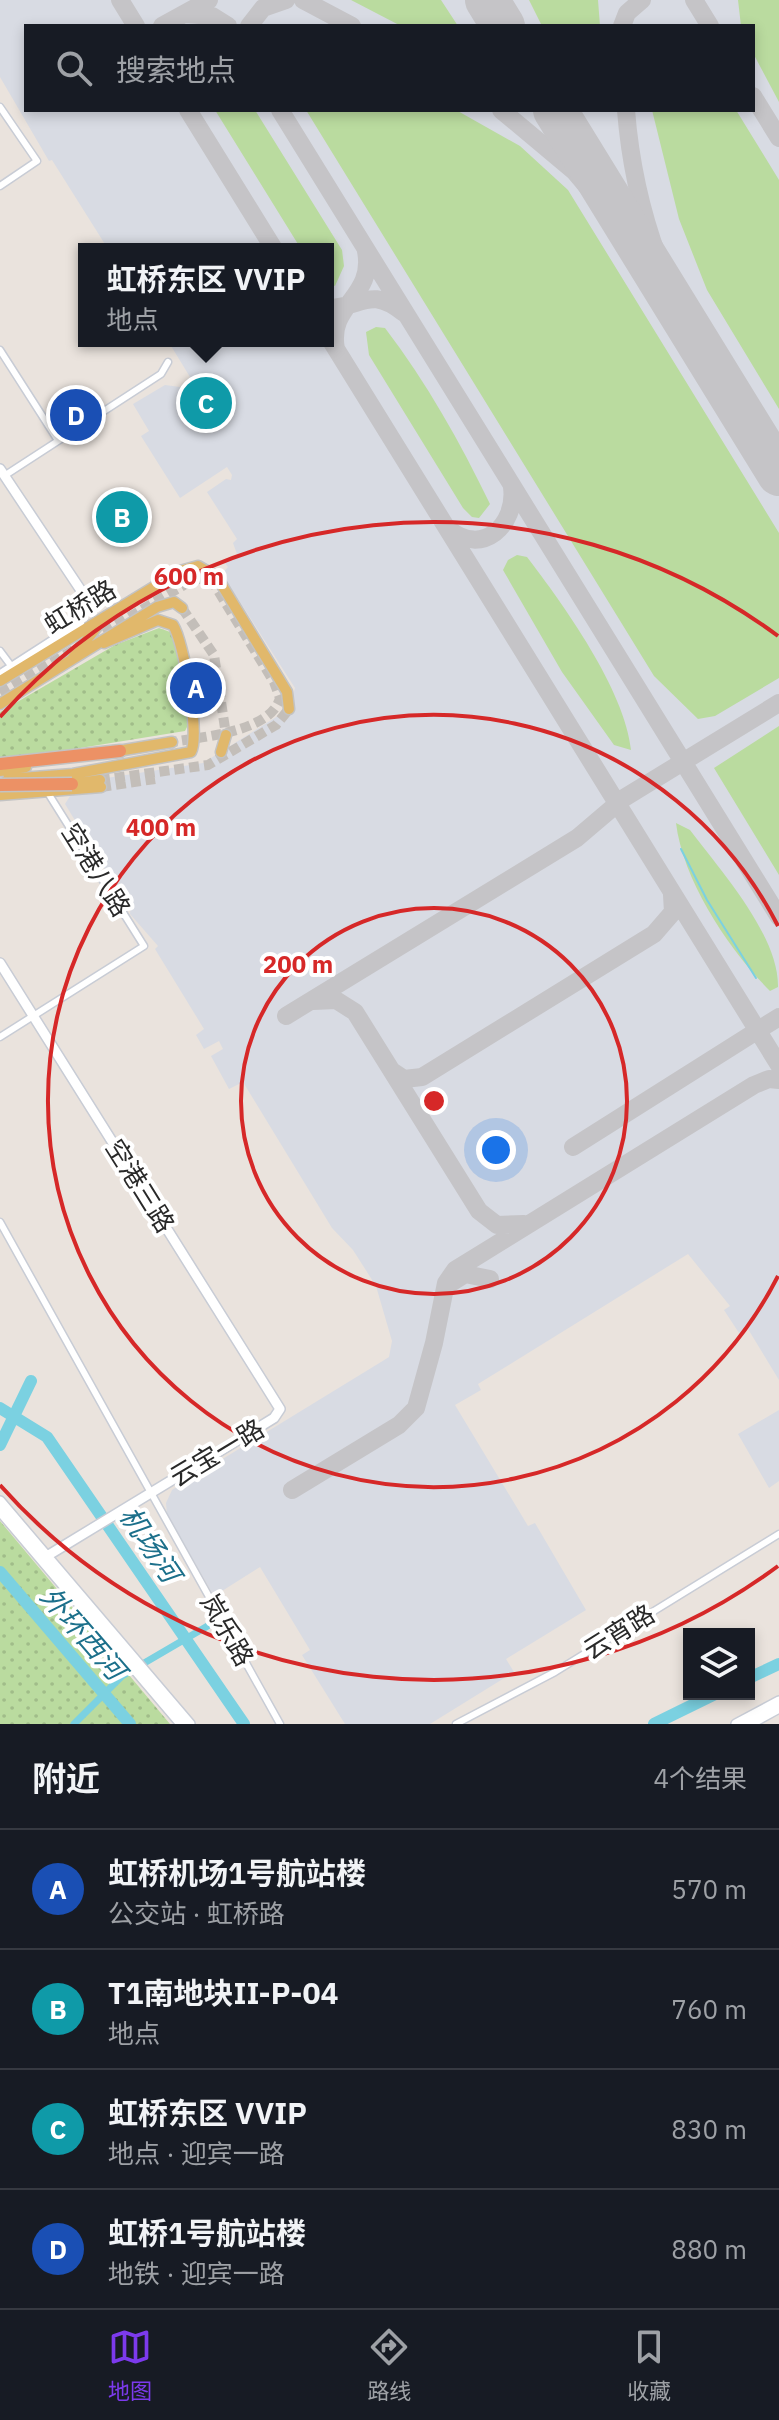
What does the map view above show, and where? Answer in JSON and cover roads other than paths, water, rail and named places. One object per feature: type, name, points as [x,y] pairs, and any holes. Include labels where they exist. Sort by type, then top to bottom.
[{"type":"highway","points":[[0,764],[120,751]]},
{"type":"highway","points":[[0,782],[72,784]]},
{"type":"main road","name":"虹桥路","points":[[0,678],[180,571],[205,567],[217,577],[287,692],[289,709]]},
{"type":"main road","name":"虹桥路","points":[[0,704],[167,603],[182,608]]},
{"type":"main road","points":[[68,663],[102,619]]},
{"type":"main road","points":[[0,782],[45,778],[187,754],[195,742],[180,644],[173,625],[158,620],[104,643]]},
{"type":"main road","points":[[221,752],[226,735]]},
{"type":"main road","points":[[0,771],[172,742]]},
{"type":"main road","points":[[48,793],[112,767]]},
{"type":"main road","points":[[0,795],[48,793],[101,784],[72,784]]},
{"type":"street","points":[[0,107],[37,161],[0,186]]},
{"type":"street","points":[[0,350],[57,439]]},
{"type":"street","points":[[0,678],[79,624],[85,608],[84,595],[1,478],[161,374],[168,362]]},
{"type":"street","points":[[0,651],[12,667]]},
{"type":"street","name":"空港八路","points":[[33,1015],[144,946],[48,793]]},
{"type":"street","name":"空港三路","points":[[0,963],[280,1409]]},
{"type":"street","points":[[0,1037],[33,1015]]},
{"type":"street","name":"岚乐路","points":[[0,1222],[280,1724]]},
{"type":"street","name":"云宝一路","points":[[44,1558],[274,1418],[280,1409]]},
{"type":"street","points":[[0,1501],[44,1558]]},
{"type":"street","points":[[0,1511],[125,1652],[181,1724]]},
{"type":"street","name":"云宵路","points":[[456,1724],[555,1672],[779,1534]]},
{"type":"street","points":[[44,1558],[59,1547]]},
{"type":"street","points":[[144,1675],[190,1724]]},
{"type":"street","points":[[736,1724],[779,1701]]},
{"type":"street","points":[[750,1724],[779,1708]]},
{"type":"waterway","points":[[681,849],[707,900],[756,978]]},
{"type":"waterway","name":"机场河","points":[[0,1445],[31,1381]]},
{"type":"waterway","name":"机场河","points":[[0,1408],[47,1437],[244,1724]]},
{"type":"waterway","name":"外环西河","points":[[0,1572],[130,1724]]},
{"type":"waterway","points":[[74,1724],[122,1676],[211,1624]]},
{"type":"waterway","name":"机场河","points":[[755,1675],[779,1664]]},
{"type":"waterway","name":"机场河","points":[[654,1724],[703,1700]]},
{"type":"tunnel","points":[[0,693],[189,582],[202,578],[214,584],[274,682],[280,698],[274,709],[250,726],[172,742]]},
{"type":"tunnel","points":[[182,608],[214,655],[226,735]]},
{"type":"tunnel","points":[[100,780],[208,765],[276,725],[289,709]]},
{"type":"tunnel","points":[[101,787],[155,779]]},
{"type":"place","name":"虹桥东区 VVIP","points":[[206,403]]},
{"type":"place","name":"虹桥1号航站楼","points":[[76,415]]},
{"type":"place","name":"T1南地块II-P-04","points":[[122,517]]},
{"type":"place","name":"虹桥机场1号航站楼","points":[[196,688]]}]
